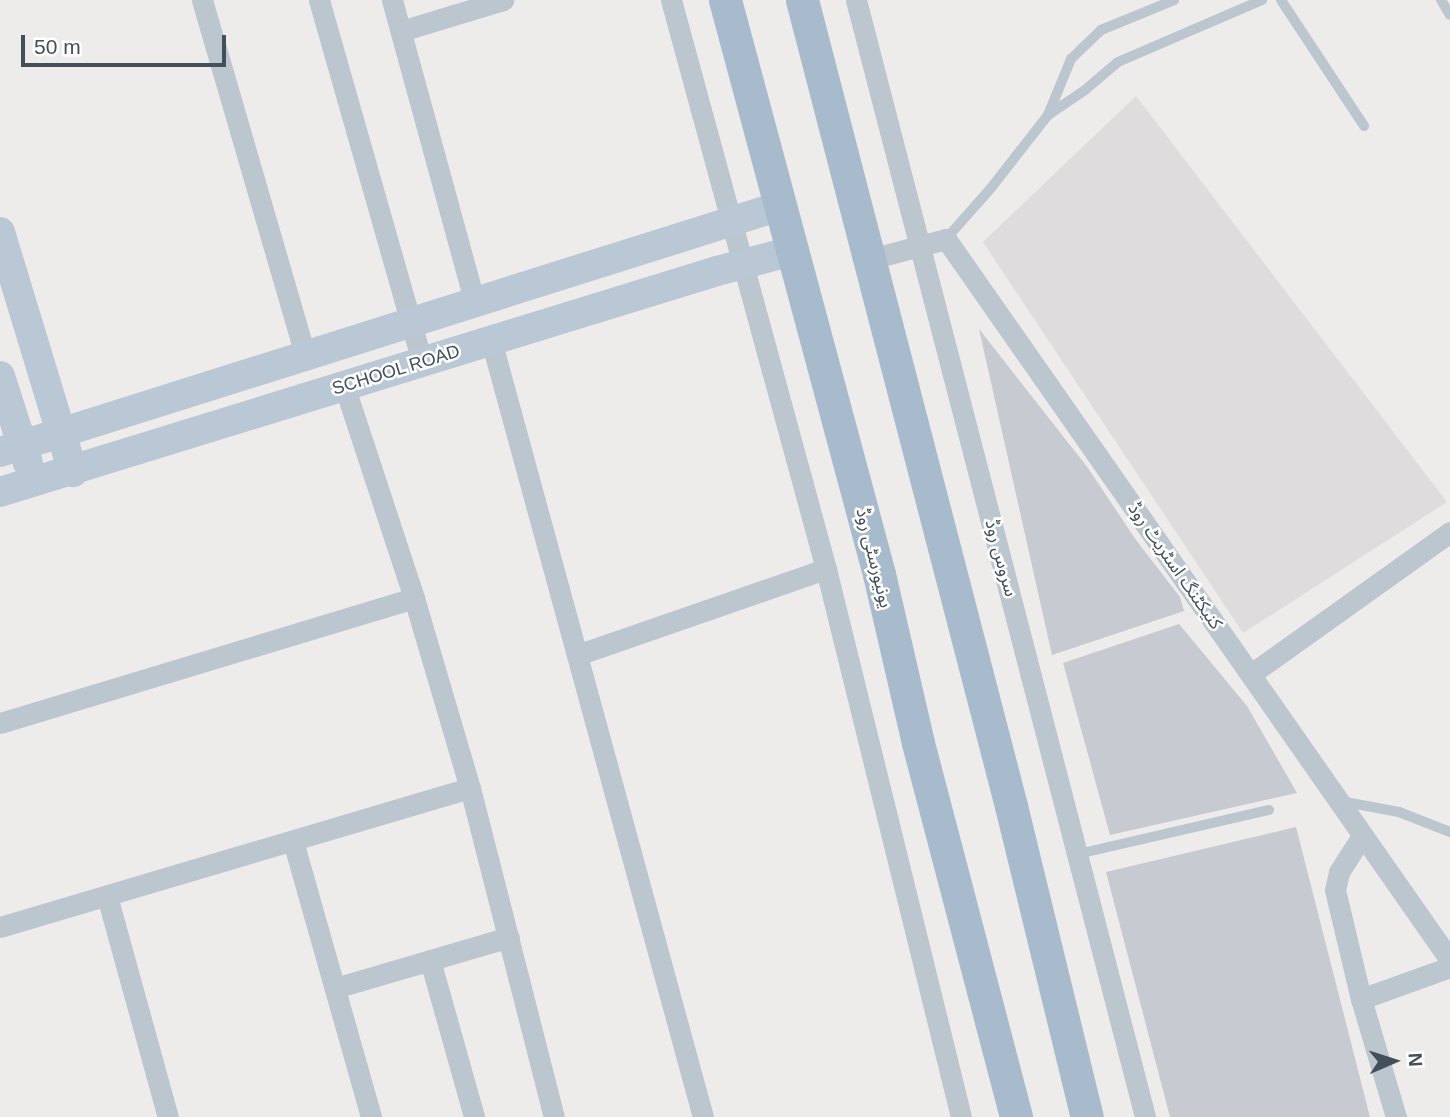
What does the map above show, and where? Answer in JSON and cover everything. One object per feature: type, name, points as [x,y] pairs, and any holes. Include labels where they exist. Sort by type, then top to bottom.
[{"type":"main road","name":"یونیورسٹی روڈ","points":[[725,0],[879,574],[918,743],[1016,1117]]},
{"type":"main road","points":[[802,0],[867,260],[1011,806],[1087,1117]]},
{"type":"street","points":[[202,0],[304,354]]},
{"type":"street","points":[[319,0],[422,362]]},
{"type":"street","points":[[392,0],[474,300]]},
{"type":"street","points":[[401,31],[503,0]]},
{"type":"street","points":[[671,0],[729,221],[826,569],[961,1117]]},
{"type":"street","name":"سروس روڈ","points":[[856,0],[1145,1117]]},
{"type":"street","points":[[11,448],[474,300],[780,206]]},
{"type":"street","points":[[0,232],[73,472]]},
{"type":"street","points":[[867,260],[946,239]]},
{"type":"street","name":"کنیکٹنگ اسٹریٹ روڈ","points":[[946,239],[1450,960]]},
{"type":"street","name":"SCHOOL ROAD","points":[[0,492],[73,472],[344,385],[741,264],[792,251]]},
{"type":"street","points":[[492,341],[704,1117]]},
{"type":"street","points":[[0,376],[11,448],[35,482]]},
{"type":"street","points":[[344,385],[414,598],[471,788],[554,1117]]},
{"type":"street","points":[[1251,674],[1450,532]]},
{"type":"street","points":[[577,655],[826,569]]},
{"type":"street","points":[[0,723],[414,598]]},
{"type":"street","points":[[0,927],[471,788]]},
{"type":"street","points":[[1362,836],[1339,872],[1335,890],[1361,999],[1396,1117]]},
{"type":"street","points":[[293,841],[371,1117]]},
{"type":"street","points":[[107,896],[168,1117]]},
{"type":"street","points":[[335,988],[509,937]]},
{"type":"street","points":[[430,960],[474,1117]]},
{"type":"street","points":[[1361,999],[1450,967]]},
{"type":"lane","points":[[946,239],[991,188],[1048,114],[1071,59],[1101,30],[1174,0]]},
{"type":"lane","points":[[1048,114],[1086,90],[1118,62],[1262,0]]},
{"type":"lane","points":[[1281,0],[1364,126]]},
{"type":"lane","points":[[1441,0],[1450,15]]},
{"type":"lane","points":[[1338,800],[1399,812],[1450,832]]},
{"type":"lane","points":[[1078,854],[1269,810]]},
{"type":"shaded area","points":[[1136,96],[1447,502],[1243,633],[983,242]]},
{"type":"building","points":[[979,329],[1088,468],[1136,540],[1180,597],[1184,611],[1052,655]]},
{"type":"building","points":[[1179,624],[1247,706],[1297,793],[1110,835],[1063,663]]},
{"type":"building","points":[[1296,827],[1370,1117],[1170,1117],[1106,872]]}]
